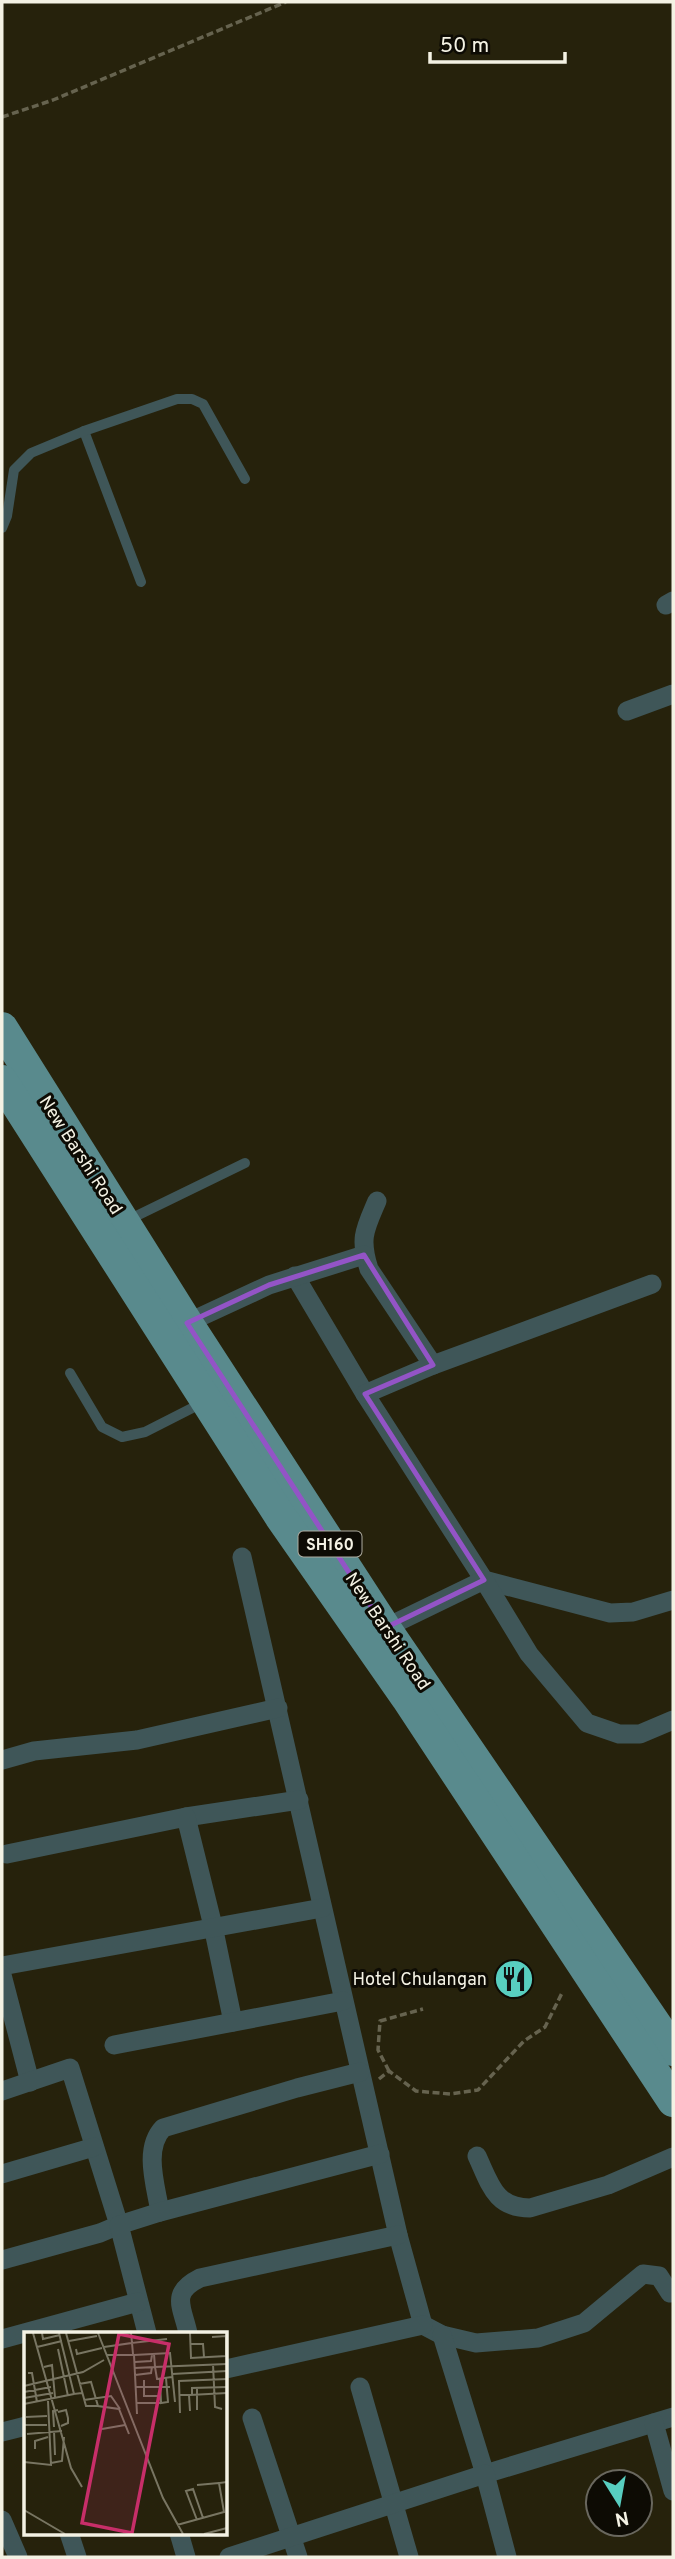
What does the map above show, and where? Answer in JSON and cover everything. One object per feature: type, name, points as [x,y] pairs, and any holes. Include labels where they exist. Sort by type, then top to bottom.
[{"type":"main road","name":"New Barshi Road","points":[[2,1028],[187,1323],[385,1628],[673,2050]]},
{"type":"main road","name":"New Barshi Road","points":[[6,1096],[207,1400],[280,1516],[407,1698],[673,2101]]},
{"type":"street","points":[[627,711],[673,694]]},
{"type":"street","points":[[377,1201],[363,1234],[364,1255],[369,1269],[433,1365]]},
{"type":"street","points":[[187,1323],[269,1285],[364,1255]]},
{"type":"street","points":[[295,1276],[365,1394],[529,1654],[587,1723],[619,1734],[640,1734],[673,1720]]},
{"type":"street","points":[[365,1394],[433,1365],[652,1284]]},
{"type":"street","points":[[242,1557],[398,2235],[423,2325]]},
{"type":"street","points":[[385,1628],[484,1580],[610,1613],[633,1612],[673,1600]]},
{"type":"street","points":[[2,1760],[33,1751],[137,1740],[278,1708]]},
{"type":"street","points":[[7,1854],[186,1817],[299,1800]]},
{"type":"street","points":[[186,1817],[214,1926],[233,2022]]},
{"type":"street","points":[[2,1966],[322,1908]]},
{"type":"street","points":[[2,1975],[30,2081]]},
{"type":"street","points":[[114,2045],[343,2001]]},
{"type":"street","points":[[2,2091],[70,2068],[119,2225],[147,2332]]},
{"type":"street","points":[[160,2212],[152,2154],[156,2135],[163,2128],[296,2088],[362,2081]]},
{"type":"street","points":[[2,2174],[94,2147]]},
{"type":"street","points":[[2,2260],[100,2234],[160,2212],[380,2154]]},
{"type":"street","points":[[477,2156],[493,2191],[504,2202],[518,2208],[530,2208],[608,2185],[673,2157]]},
{"type":"street","points":[[188,2332],[180,2301],[181,2291],[201,2278],[398,2235]]},
{"type":"street","points":[[228,2369],[423,2325],[442,2335],[476,2343],[538,2338],[584,2323],[643,2274],[659,2276],[670,2293],[673,2292]]},
{"type":"street","points":[[28,2332],[138,2302]]},
{"type":"street","points":[[2,2339],[24,2333]]},
{"type":"street","points":[[442,2335],[485,2474],[507,2557]]},
{"type":"street","points":[[360,2387],[409,2557]]},
{"type":"street","points":[[229,2557],[485,2474],[673,2417]]},
{"type":"street","points":[[252,2418],[298,2557]]},
{"type":"street","points":[[654,2423],[673,2491]]},
{"type":"street","points":[[2,2432],[24,2426]]},
{"type":"street","points":[[2,2520],[12,2553]]},
{"type":"street","points":[[69,2534],[77,2557]]},
{"type":"street","points":[[179,2534],[186,2557]]},
{"type":"lane","points":[[2,528],[7,516],[13,470],[30,453],[166,401],[192,399],[203,404],[245,479]]},
{"type":"lane","points":[[84,431],[141,582]]},
{"type":"lane","points":[[124,1222],[245,1163]]},
{"type":"lane","points":[[70,1373],[102,1427],[122,1437],[145,1432],[207,1400]]},
{"type":"path","points":[[2,117],[53,100],[286,2]]},
{"type":"path","points":[[423,2009],[380,2021],[378,2050],[389,2071],[416,2091],[450,2094],[478,2090],[524,2041],[545,2027],[562,1993]]},
{"type":"path","points":[[362,2081],[389,2071]]},
{"type":"highlighted area","points":[[364,1255],[433,1365],[365,1394],[484,1580],[385,1628],[187,1323],[269,1285]]},
{"type":"place","name":"Hotel Chulangan","points":[[514,1979]]}]
